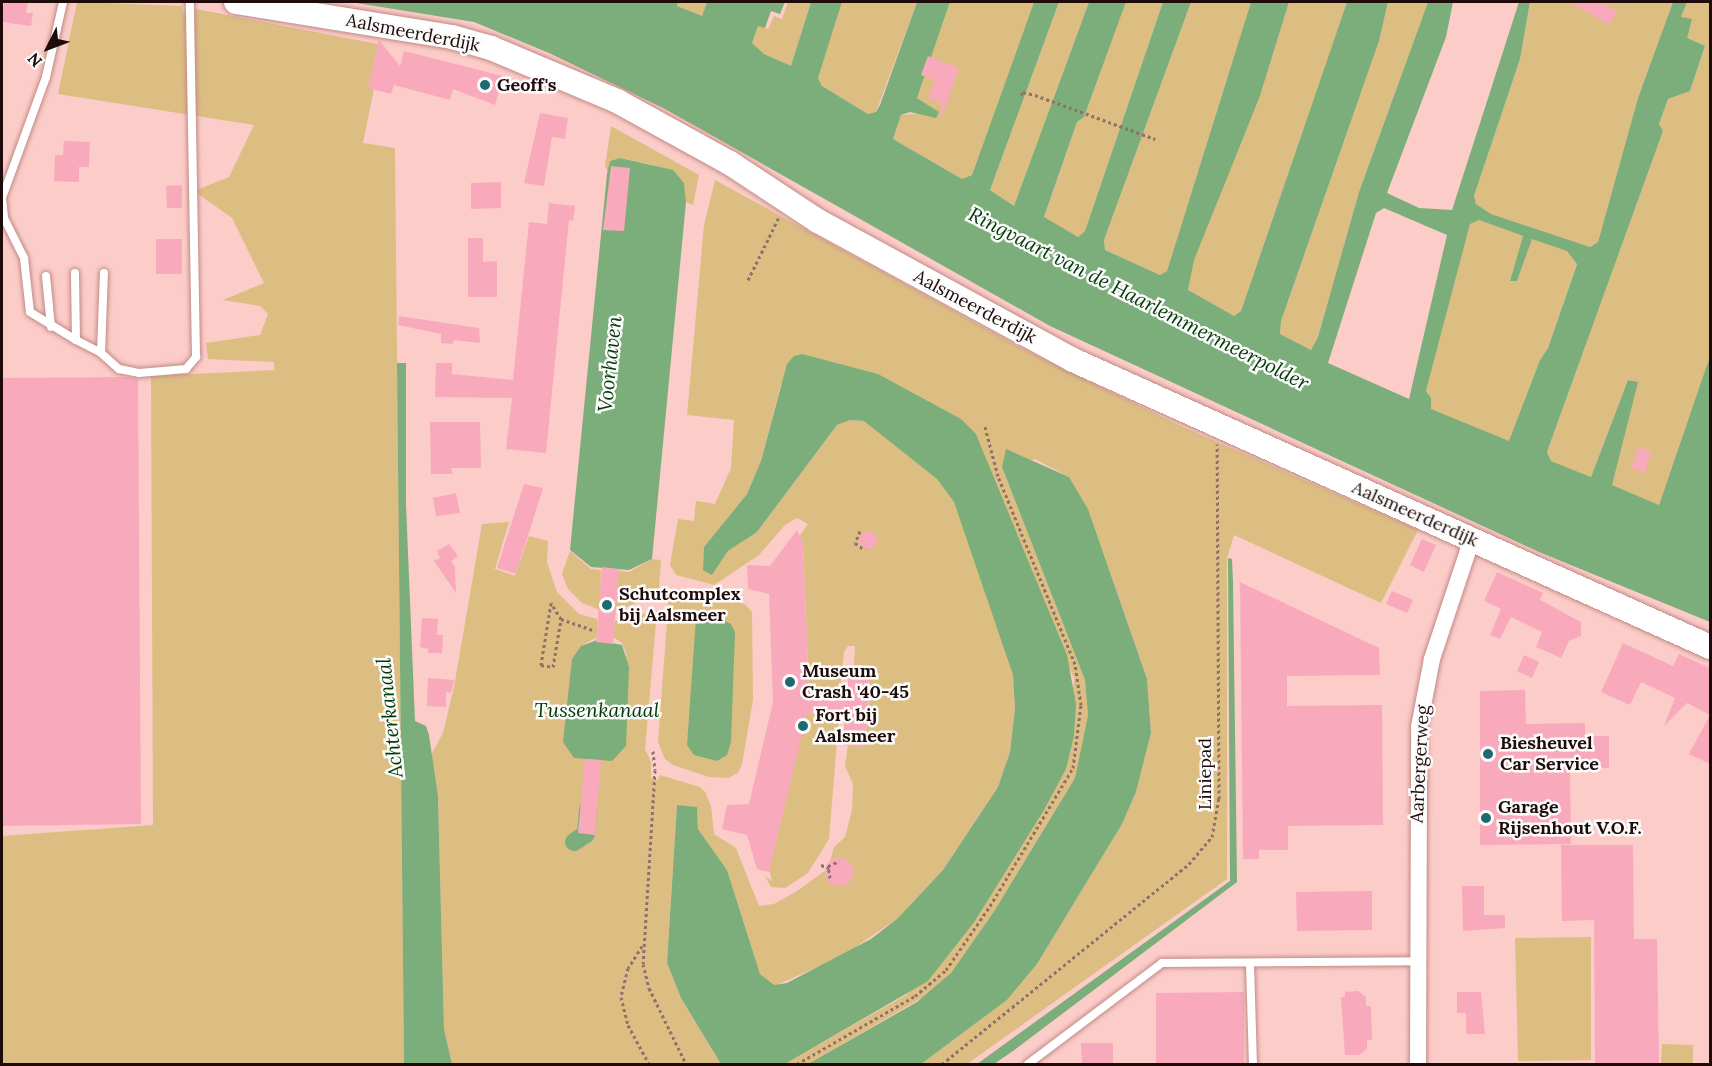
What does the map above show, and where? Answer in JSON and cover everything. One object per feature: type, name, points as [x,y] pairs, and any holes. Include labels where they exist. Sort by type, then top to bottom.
[{"type":"street","name":"Aalsmeerderdijk","points":[[236,2],[407,29],[491,48],[637,110],[730,164],[786,202],[1073,360],[1710,647]]},
{"type":"street","name":"Aarbergerweg","points":[[1418,1065],[1419,727],[1434,650],[1472,539]]},
{"type":"lane","points":[[63,2],[46,77],[2,198],[4,218],[24,258],[30,312],[51,327],[101,353],[119,369],[139,373],[186,369],[196,357],[190,2]]},
{"type":"lane","points":[[75,273],[76,340]]},
{"type":"lane","points":[[101,353],[104,273]]},
{"type":"lane","points":[[46,276],[51,327]]},
{"type":"lane","points":[[1028,1065],[1162,963],[1418,961]]},
{"type":"lane","points":[[1250,964],[1253,1065]]},
{"type":"path","points":[[1021,95],[1023,92],[1155,139]]},
{"type":"path","points":[[748,280],[786,202]]},
{"type":"path","points":[[797,1065],[915,996],[946,970],[990,906],[1073,768],[1081,705],[1075,664],[998,476],[985,427]]},
{"type":"path","name":"Liniepad","points":[[942,1065],[1189,864],[1212,837],[1219,799],[1215,456],[1223,429]]},
{"type":"path","points":[[860,531],[855,543],[865,550]]},
{"type":"path","points":[[561,619],[553,667],[541,665],[551,603],[561,619],[595,631]]},
{"type":"path","points":[[653,751],[655,770],[643,964],[649,988],[686,1065]]},
{"type":"path","points":[[829,868],[839,861]]},
{"type":"path","points":[[821,865],[829,868]]},
{"type":"path","points":[[829,868],[830,878]]},
{"type":"path","points":[[644,945],[628,968],[621,997],[628,1025],[649,1065]]},
{"type":"shaded area","points":[[77,2],[182,6],[183,13],[194,19],[196,9],[383,45],[363,143],[395,148],[404,1064],[2,1064],[2,836],[153,825],[151,376],[274,370],[274,362],[208,359],[206,343],[260,335],[268,314],[260,306],[223,300],[264,283],[232,218],[194,191],[229,177],[254,125],[58,94]]},
{"type":"shaded area","points":[[678,2],[707,2],[702,17],[677,6]]},
{"type":"shaded area","points":[[788,2],[811,2],[791,67],[764,54],[752,43],[758,25],[768,29],[774,16],[782,19]]},
{"type":"shaded area","points":[[842,2],[917,2],[876,112],[868,114],[822,86],[818,77]]},
{"type":"shaded area","points":[[950,2],[1034,2],[972,175],[962,179],[893,139],[901,115],[939,112],[917,98]]},
{"type":"shaded area","points":[[1059,2],[1089,2],[1014,206],[990,190]]},
{"type":"shaded area","points":[[1126,2],[1163,2],[1085,231],[1078,237],[1044,218],[1077,122],[1084,117]]},
{"type":"shaded area","points":[[1191,2],[1251,2],[1167,271],[1160,275],[1105,250],[1104,240]]},
{"type":"shaded area","points":[[1289,2],[1347,2],[1241,311],[1234,316],[1188,291],[1193,260],[1260,96]]},
{"type":"shaded area","points":[[1388,2],[1428,2],[1359,192],[1318,337],[1311,350],[1280,334],[1281,321],[1379,41]]},
{"type":"shaded area","points":[[1530,2],[1673,2],[1638,98],[1598,242],[1590,247],[1491,214],[1476,204],[1474,196],[1520,59]]},
{"type":"shaded area","points":[[1687,2],[1710,2],[1710,356],[1659,505],[1611,485],[1637,382],[1628,380],[1591,477],[1551,461],[1547,452],[1663,131],[1659,124],[1668,99],[1690,91],[1705,47],[1687,39],[1681,17]]},
{"type":"shaded area","points":[[611,126],[699,175],[693,205],[686,202],[684,183],[653,165],[620,158],[610,161],[608,172],[605,166]]},
{"type":"shaded area","points":[[715,180],[1025,350],[1183,427],[1418,530],[1381,603],[1234,535],[1227,558],[1227,879],[967,1064],[921,1064],[1007,1000],[1037,964],[1122,824],[1136,792],[1151,733],[1147,679],[1088,509],[1069,477],[1035,459],[1002,467],[1085,680],[1088,715],[1075,778],[995,910],[951,973],[932,992],[808,1064],[785,1064],[906,995],[975,921],[1066,769],[1074,679],[976,434],[781,384],[761,461],[747,494],[704,547],[712,575],[728,551],[757,532],[837,425],[850,420],[864,421],[879,431],[937,479],[954,502],[983,580],[1013,675],[1015,709],[1010,752],[998,787],[943,870],[898,918],[841,957],[774,986],[760,974],[727,870],[698,829],[697,807],[677,805],[667,963],[681,998],[721,1064],[452,1064],[444,1029],[438,796],[431,755],[443,733],[454,687],[482,524],[509,522],[495,569],[515,576],[529,536],[548,541],[547,562],[557,592],[579,614],[597,619],[597,637],[581,646],[627,656],[622,643],[613,637],[615,621],[657,611],[645,749],[651,762],[651,778],[658,780],[660,775],[700,787],[705,792],[711,806],[714,834],[736,848],[759,906],[774,904],[797,891],[841,859],[830,861],[834,847],[845,837],[852,810],[853,784],[845,766],[848,745],[865,747],[871,669],[854,668],[855,646],[848,646],[844,652],[840,694],[809,691],[803,543],[799,537],[808,524],[797,518],[785,525],[759,555],[714,585],[676,575],[670,565],[678,519],[694,521],[696,501],[715,504],[731,468],[734,420],[687,415],[704,225]]},
{"type":"shaded area","points":[[1479,220],[1523,236],[1510,281],[1517,281],[1532,238],[1567,250],[1577,263],[1548,348],[1540,360],[1509,442],[1430,409],[1426,391],[1470,223]]},
{"type":"shaded area","points":[[570,551],[591,569],[601,570],[600,610],[582,603],[568,589],[562,574]]},
{"type":"shaded area","points":[[652,559],[661,560],[659,588],[652,597],[615,611],[618,571],[629,572]]},
{"type":"shaded area","points":[[685,589],[731,599],[746,605],[752,612],[753,700],[742,764],[738,773],[728,778],[709,777],[673,765],[665,759],[658,742],[669,596],[674,590]],"holes":[[[735,632],[687,745],[692,702]]]},
{"type":"shaded area","points":[[807,713],[839,716],[829,839],[808,873],[785,888],[771,887],[765,876],[772,881],[768,866]]},
{"type":"shaded area","points":[[1591,937],[1591,1060],[1518,1061],[1515,938]]},
{"type":"shaded area","points":[[1662,1044],[1693,1045],[1693,1064],[1661,1064]]},
{"type":"water","name":"Ringvaart van de Haarlemmermeerpolder","points":[[350,2],[678,2],[677,6],[702,16],[707,2],[785,2],[780,14],[771,11],[765,28],[758,26],[752,43],[764,54],[791,66],[811,2],[842,2],[818,78],[822,86],[868,114],[876,112],[880,105],[917,2],[950,2],[917,98],[939,112],[936,118],[910,112],[901,115],[893,139],[962,179],[972,175],[1034,2],[1059,2],[990,190],[1014,206],[1089,2],[1126,2],[1084,117],[1077,122],[1044,217],[1078,237],[1085,231],[1163,2],[1191,2],[1104,240],[1105,250],[1160,275],[1167,271],[1251,2],[1289,2],[1260,96],[1194,260],[1188,290],[1234,316],[1241,311],[1347,2],[1388,2],[1379,41],[1281,321],[1280,334],[1311,350],[1318,337],[1359,192],[1428,2],[1453,2],[1446,37],[1387,193],[1419,208],[1452,210],[1519,2],[1530,2],[1520,59],[1474,196],[1476,204],[1491,214],[1590,247],[1598,242],[1638,98],[1673,2],[1687,2],[1681,17],[1692,19],[1687,38],[1705,46],[1690,91],[1668,99],[1659,124],[1663,131],[1547,452],[1551,461],[1591,477],[1628,380],[1638,382],[1612,485],[1659,505],[1710,356],[1710,622],[1539,552],[1050,326],[665,109],[549,53],[474,22]],"holes":[[[1384,208],[1447,235],[1409,399],[1328,363],[1376,213]],[[1479,220],[1523,236],[1510,281],[1517,281],[1532,239],[1567,251],[1577,264],[1548,348],[1540,360],[1509,441],[1431,409],[1431,398],[1426,391],[1470,224]]]},
{"type":"water","name":"Voorhaven","points":[[620,158],[673,170],[684,183],[686,202],[652,559],[629,570],[591,567],[570,550],[607,174],[610,161]]},
{"type":"water","points":[[802,354],[878,374],[961,419],[976,434],[1067,655],[1076,704],[1074,736],[1066,769],[1044,810],[975,921],[928,981],[785,1064],[721,1064],[681,998],[667,963],[677,805],[697,807],[698,829],[727,870],[760,974],[774,985],[787,983],[871,939],[898,918],[943,870],[998,787],[1010,752],[1015,709],[1013,675],[954,502],[937,479],[864,421],[850,420],[837,425],[757,532],[728,551],[712,575],[703,570],[704,547],[747,494],[761,461],[787,364],[794,356]]},
{"type":"water","points":[[397,363],[406,363],[406,504],[415,721],[426,726],[429,735],[438,796],[444,1029],[452,1064],[404,1064]]},
{"type":"water","points":[[1006,449],[1069,477],[1088,509],[1147,679],[1151,733],[1136,792],[1122,824],[1037,964],[1007,1000],[921,1064],[808,1064],[917,1002],[951,973],[995,910],[1075,778],[1088,715],[1085,680],[1002,467]]},
{"type":"water","points":[[1228,558],[1232,559],[1233,582],[1237,882],[1013,1051],[994,1064],[977,1064],[1230,881]]},
{"type":"water","points":[[707,612],[731,624],[735,632],[731,742],[727,755],[717,761],[694,755],[687,745],[696,618]]},
{"type":"water","name":"Tussenkanaal","points":[[597,640],[622,645],[629,667],[626,746],[612,761],[574,758],[563,742],[572,659],[581,646]]},
{"type":"building","points":[[4,2],[28,2],[26,13],[33,13],[31,26],[2,22]]},
{"type":"building","points":[[1570,2],[1601,2],[1617,12],[1609,25]]},
{"type":"building","points":[[379,40],[400,66],[404,51],[503,76],[495,105],[453,89],[450,100],[394,85],[391,94],[368,88]]},
{"type":"building","points":[[928,56],[959,68],[942,117],[940,102],[928,98],[935,80],[921,75]]},
{"type":"building","points":[[540,113],[568,118],[565,139],[552,137],[544,186],[524,183]]},
{"type":"building","points":[[64,141],[90,142],[89,167],[79,167],[79,182],[54,181],[55,155],[63,155]]},
{"type":"building","points":[[611,166],[630,168],[624,231],[603,230]]},
{"type":"building","points":[[501,182],[501,208],[471,209],[471,183]]},
{"type":"building","points":[[182,185],[182,208],[167,208],[166,186]]},
{"type":"building","points":[[549,203],[575,206],[573,221],[569,220],[546,453],[506,449],[512,398],[435,397],[436,363],[452,363],[452,374],[513,380],[529,222],[547,224]]},
{"type":"building","points":[[468,238],[483,238],[483,262],[497,261],[497,297],[468,297]]},
{"type":"building","points":[[156,239],[182,239],[182,274],[156,274]]},
{"type":"building","points":[[399,316],[479,328],[480,343],[454,340],[453,344],[441,343],[441,334],[398,325]]},
{"type":"building","points":[[128,377],[138,379],[141,824],[2,826],[2,378]]},
{"type":"building","points":[[430,422],[480,422],[481,468],[451,468],[453,474],[431,474]]},
{"type":"building","points":[[1639,447],[1651,452],[1645,473],[1631,468]]},
{"type":"building","points":[[524,484],[543,488],[516,574],[497,568]]},
{"type":"building","points":[[456,493],[460,513],[436,516],[433,498]]},
{"type":"building","points":[[797,530],[803,543],[809,691],[847,695],[849,667],[871,669],[865,747],[843,745],[845,716],[807,713],[769,872],[757,869],[747,835],[722,829],[727,805],[749,804],[773,702],[769,594],[748,589],[747,565],[770,566]]},
{"type":"building","points":[[868,531],[874,534],[877,540],[874,546],[868,549],[862,546],[859,540],[862,534]]},
{"type":"building","points":[[1422,539],[1436,545],[1424,572],[1410,565]]},
{"type":"building","points":[[449,544],[458,556],[451,561],[455,567],[456,593],[434,561],[440,558],[437,551]]},
{"type":"building","name":"Schutcomplex bij Aalsmeer","points":[[602,567],[619,569],[613,644],[596,642]]},
{"type":"building","points":[[1497,572],[1543,593],[1540,600],[1581,622],[1581,636],[1569,641],[1561,658],[1536,647],[1542,632],[1511,617],[1500,639],[1490,635],[1501,609],[1484,601]]},
{"type":"building","points":[[1240,582],[1379,648],[1380,675],[1287,676],[1287,706],[1382,705],[1383,825],[1288,826],[1288,850],[1259,850],[1259,859],[1243,859]]},
{"type":"building","points":[[1392,591],[1413,600],[1407,613],[1386,604]]},
{"type":"building","points":[[422,618],[438,619],[437,635],[443,635],[442,653],[428,653],[428,649],[420,647]]},
{"type":"building","points":[[1623,643],[1673,666],[1679,654],[1710,668],[1710,715],[1687,703],[1664,726],[1675,698],[1641,682],[1630,705],[1601,692]]},
{"type":"building","points":[[1524,655],[1539,662],[1532,678],[1517,671]]},
{"type":"building","points":[[428,678],[454,680],[451,693],[446,692],[446,707],[427,706]]},
{"type":"building","points":[[1525,690],[1526,724],[1585,723],[1585,736],[1609,736],[1609,768],[1570,768],[1571,844],[1480,845],[1480,691]]},
{"type":"building","points":[[1710,715],[1710,764],[1689,754]]},
{"type":"building","points":[[585,759],[601,760],[595,835],[578,833]]},
{"type":"building","points":[[1561,845],[1633,845],[1634,939],[1657,939],[1659,1065],[1595,1065],[1594,920],[1562,921]]},
{"type":"building","points":[[839,858],[849,862],[853,872],[849,882],[839,886],[829,882],[825,872],[829,862]]},
{"type":"building","points":[[1462,886],[1484,886],[1484,915],[1505,915],[1505,928],[1463,931]]},
{"type":"building","points":[[1372,891],[1372,930],[1297,931],[1296,892]]},
{"type":"building","points":[[1358,991],[1366,997],[1366,1006],[1371,1006],[1372,1040],[1367,1040],[1367,1049],[1359,1055],[1345,1055],[1341,997],[1345,997],[1345,992]]},
{"type":"building","points":[[1244,992],[1244,1065],[1156,1065],[1156,993]]},
{"type":"building","points":[[1457,992],[1481,992],[1485,1034],[1466,1034],[1466,1013],[1457,1013]]},
{"type":"building","points":[[1081,1043],[1113,1043],[1113,1065],[1082,1065]]},
{"type":"waterway","points":[[574,842],[586,834],[588,809]]},
{"type":"place","name":"Geoff's","points":[[485,85]]},
{"type":"place","name":"Schutcomplex bij Aalsmeer","points":[[607,605]]},
{"type":"place","name":"Museum Crash '40-45","points":[[790,682]]},
{"type":"place","name":"Fort bij Aalsmeer","points":[[803,726]]},
{"type":"place","name":"Biesheuvel Car Service","points":[[1488,754]]},
{"type":"place","name":"Garage Rijsenhout V.O.F.","points":[[1486,818]]},
{"type":"water label","name":"Achterkanaal","points":[[389,718]]}]
